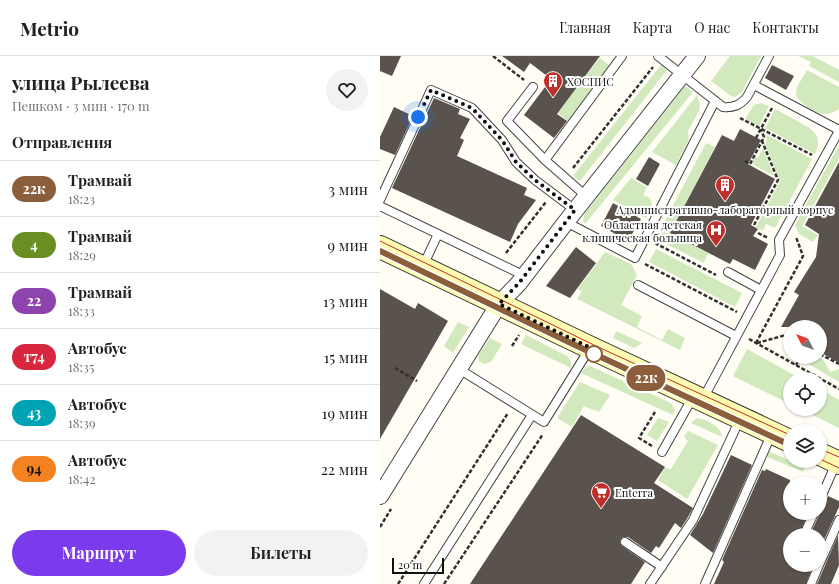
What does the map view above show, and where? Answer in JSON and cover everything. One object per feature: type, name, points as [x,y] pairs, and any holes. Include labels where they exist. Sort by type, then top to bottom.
[{"type":"street","points":[[380,496],[499,304],[525,276],[570,216],[698,56]]},
{"type":"street","points":[[380,247],[591,348],[781,436]]},
{"type":"lane","points":[[545,160],[622,56]]},
{"type":"lane","points":[[660,57],[723,107],[736,106],[742,103],[754,85],[769,56]]},
{"type":"lane","points":[[662,452],[698,398],[747,317],[780,254],[780,240],[839,131],[754,85]]},
{"type":"lane","points":[[533,87],[508,121],[545,160],[586,196]]},
{"type":"lane","points":[[380,200],[431,90],[472,108],[502,140],[516,162],[553,194],[570,216],[635,258],[715,101]]},
{"type":"lane","points":[[380,206],[525,276]]},
{"type":"lane","points":[[423,267],[438,234]]},
{"type":"lane","points":[[728,272],[761,290]]},
{"type":"lane","points":[[638,285],[737,335]]},
{"type":"lane","points":[[458,369],[544,422],[591,348]]},
{"type":"lane","points":[[424,584],[532,415]]},
{"type":"lane","points":[[650,584],[693,520],[740,418]]},
{"type":"lane","points":[[705,584],[781,436]]},
{"type":"lane","points":[[827,477],[832,460]]},
{"type":"lane","points":[[807,528],[811,520]]},
{"type":"lane","points":[[827,548],[839,520]]},
{"type":"lane","points":[[625,542],[662,567]]},
{"type":"lane","points":[[811,584],[816,572]]},
{"type":"path","points":[[493,56],[533,87]]},
{"type":"path","points":[[565,178],[660,57]]},
{"type":"path","points":[[756,138],[778,97]]},
{"type":"path","points":[[745,161],[750,164],[764,137],[761,129]]},
{"type":"path","points":[[761,129],[823,161]]},
{"type":"path","points":[[754,225],[778,180],[762,141]]},
{"type":"path","points":[[498,263],[553,194]]},
{"type":"path","points":[[758,233],[773,241]]},
{"type":"path","points":[[756,343],[803,256],[795,234]]},
{"type":"path","points":[[652,242],[720,277]]},
{"type":"path","points":[[642,262],[747,317]]},
{"type":"path","points":[[512,346],[520,332]]},
{"type":"path","points":[[737,335],[756,343],[839,389]]},
{"type":"path","points":[[756,343],[783,336]]},
{"type":"path","points":[[827,358],[839,364]]},
{"type":"path","points":[[395,368],[417,381]]},
{"type":"path","points":[[398,584],[514,404]]},
{"type":"path","points":[[655,412],[639,438],[662,452]]},
{"type":"path","points":[[444,584],[544,433]]},
{"type":"green space","points":[[730,56],[761,56],[742,92],[735,97],[731,96],[711,81]]},
{"type":"green space","points":[[798,56],[813,56],[839,70],[839,82],[809,66],[811,62]]},
{"type":"green space","points":[[600,58],[609,65],[568,121],[558,113],[572,94],[580,75],[584,78]]},
{"type":"green space","points":[[661,65],[667,70],[580,181],[573,176]]},
{"type":"green space","points":[[807,70],[839,87],[839,109],[834,112],[824,114],[812,109],[799,100],[796,90]]},
{"type":"green space","points":[[685,86],[693,92],[585,224],[583,219],[585,213]]},
{"type":"green space","points":[[697,95],[700,106],[699,111],[688,131],[689,139],[676,165],[652,152]]},
{"type":"green space","points":[[761,103],[769,106],[759,126],[745,119],[754,105]]},
{"type":"green space","points":[[775,109],[815,133],[818,142],[815,154],[765,128]]},
{"type":"green space","points":[[765,134],[812,159],[775,228],[766,224],[763,231],[756,227],[780,181],[765,144],[767,139]]},
{"type":"green space","points":[[706,143],[715,147],[670,233],[708,253],[704,263],[660,241],[662,226]]},
{"type":"green space","points":[[839,145],[839,159],[802,226],[818,235],[813,242],[799,234],[795,225]]},
{"type":"green space","points":[[763,148],[774,176],[752,164],[755,157],[758,158]]},
{"type":"green space","points":[[631,178],[647,187],[643,195],[650,198],[652,205],[646,218],[613,200]]},
{"type":"green space","points":[[656,249],[742,293],[735,307],[649,262]]},
{"type":"green space","points":[[605,252],[631,264],[637,275],[621,305],[642,316],[637,327],[662,340],[668,329],[685,338],[680,350],[577,299],[582,292],[578,289]]},
{"type":"green space","points":[[458,322],[469,327],[453,353],[444,346]]},
{"type":"green space","points":[[616,331],[642,343],[634,348],[613,338]]},
{"type":"green space","points":[[526,335],[567,356],[571,361],[571,368],[521,344]]},
{"type":"green space","points":[[490,338],[502,344],[491,362],[484,364],[479,361],[478,356]]},
{"type":"green space","points":[[747,349],[788,372],[783,372],[783,401],[733,376]]},
{"type":"green space","points":[[808,364],[826,364],[830,372],[839,369],[839,382],[827,375],[827,372],[822,372]]},
{"type":"green space","points":[[590,366],[671,403],[675,410],[673,415],[581,373],[586,367]]},
{"type":"green space","points":[[580,382],[610,395],[599,412],[584,406],[572,427],[557,418]]},
{"type":"green space","points":[[827,393],[839,400],[839,428],[815,416],[827,416]]},
{"type":"green space","points":[[658,418],[669,422],[657,441],[647,435]]},
{"type":"green space","points":[[697,418],[705,420],[716,427],[721,433],[722,437],[691,423]]},
{"type":"green space","points":[[688,431],[718,445],[687,499],[658,480],[665,468],[671,469],[688,441],[684,437]]},
{"type":"green space","points":[[768,451],[783,457],[783,464],[765,456]]},
{"type":"green space","points":[[794,468],[805,468],[803,472]]},
{"type":"building","points":[[380,56],[401,56],[392,76],[380,71]]},
{"type":"building","name":"ХОСПИС","points":[[502,56],[600,56],[557,114],[567,121],[554,138],[524,115],[551,79],[530,63],[524,72]]},
{"type":"building","points":[[772,65],[794,76],[786,90],[765,78]]},
{"type":"building","points":[[434,98],[460,109],[458,114],[470,119],[460,138],[464,140],[457,156],[527,188],[524,195],[536,200],[518,224],[510,242],[392,188]]},
{"type":"building","points":[[394,107],[413,116],[395,155],[380,149],[380,137]]},
{"type":"building","name":"Административно-лабораторный корпус","points":[[740,129],[761,140],[748,164],[775,179],[751,225],[758,229],[753,236],[768,244],[755,270],[733,259],[730,264],[670,233],[722,135],[734,141]]},
{"type":"building","points":[[649,157],[660,164],[648,186],[636,179]]},
{"type":"building","points":[[839,162],[839,363],[827,356],[827,320],[785,320],[799,295],[794,292],[816,257],[819,234],[805,225]]},
{"type":"building","points":[[613,203],[641,219],[628,241],[601,226]]},
{"type":"building","points":[[576,247],[596,263],[570,298],[546,286]]},
{"type":"building","points":[[380,289],[415,309],[418,303],[448,321],[380,439]]},
{"type":"building","name":"Enterra","points":[[581,415],[665,467],[654,483],[693,508],[681,528],[675,523],[659,548],[656,546],[651,553],[628,537],[623,537],[621,539],[620,542],[622,546],[645,562],[631,584],[470,584]]},
{"type":"building","points":[[731,455],[752,465],[713,553],[690,535],[703,514]]},
{"type":"building","points":[[766,469],[783,477],[783,520],[805,520],[802,528],[783,528],[783,572],[810,572],[806,584],[714,584],[724,562],[722,560],[762,470],[765,471]]},
{"type":"building","points":[[828,496],[839,501],[839,507],[827,534],[827,528],[813,528],[817,520],[827,520]]},
{"type":"building","points":[[838,535],[839,565],[831,584],[817,584],[822,572],[827,572],[827,561]]},
{"type":"tram line","points":[[380,241],[596,346],[783,432]]},
{"type":"tram line","points":[[380,251],[575,345],[783,442]]},
{"type":"tram line","name":"22к","points":[[380,251],[575,345],[783,442]]},
{"type":"tram line","points":[[827,452],[839,457]]},
{"type":"tram line","points":[[827,462],[839,468]]},
{"type":"place","name":"ХОСПИС","points":[[553,98]]},
{"type":"place","name":"Административно-лабораторный корпус","points":[[725,202]]},
{"type":"place","name":"Областная детская клиническая больница","points":[[716,247]]},
{"type":"place","name":"Enterra","points":[[601,509]]},
{"type":"route","points":[[418,117],[431,90],[472,108],[502,140],[516,162],[535,180],[575,210],[519,283],[499,304],[593,349],[594,354]]}]
